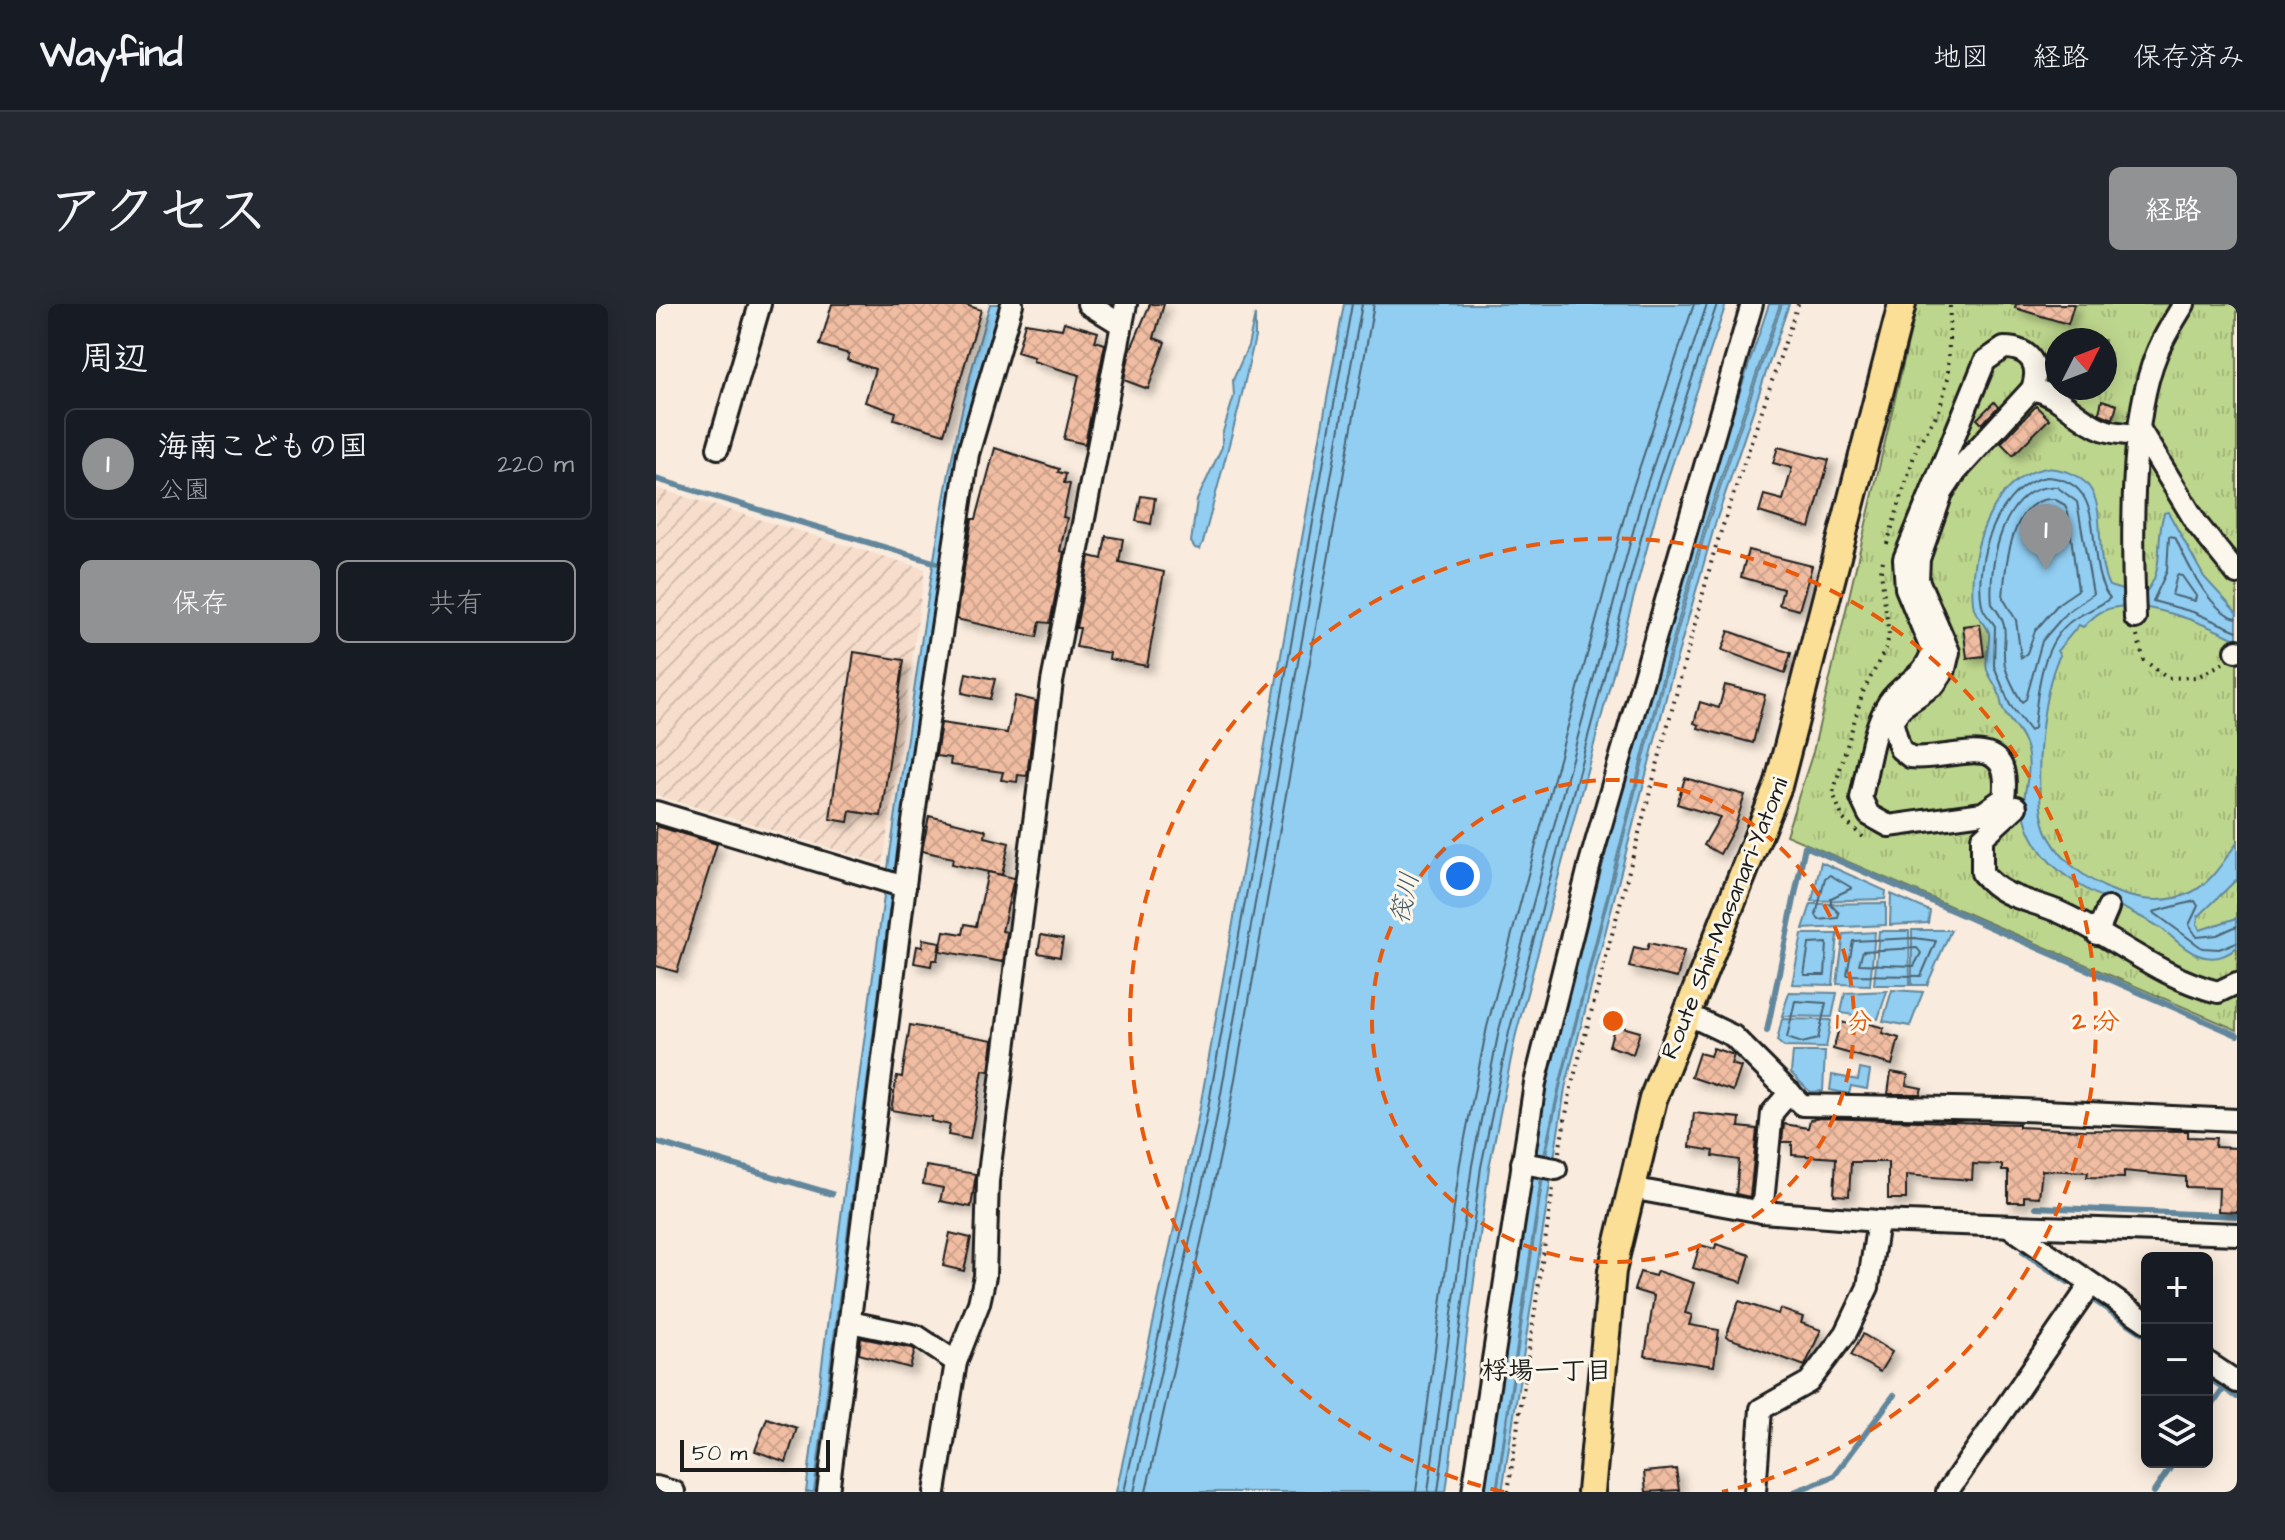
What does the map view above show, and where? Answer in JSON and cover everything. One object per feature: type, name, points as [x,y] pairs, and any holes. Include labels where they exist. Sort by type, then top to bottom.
[{"type":"main road","name":"Route Shin-Masanari-Yatomi","points":[[1591,1492],[1612,1271],[1653,1099],[1685,1013],[1753,856],[1778,786],[1902,304]]},
{"type":"street","points":[[718,448],[760,304]]},
{"type":"street","points":[[828,1492],[850,1322],[895,884],[968,454],[1011,304]]},
{"type":"street","points":[[1088,304],[1122,325]]},
{"type":"street","points":[[935,1492],[956,1362],[979,1303],[985,1276],[988,1181],[1052,682],[1126,304]]},
{"type":"street","points":[[1473,1492],[1535,1083],[1590,863],[1752,304]]},
{"type":"street","points":[[2135,618],[2135,469],[2140,433],[2156,355],[2184,304]]},
{"type":"street","points":[[2004,348],[2017,348],[2036,365],[2032,389],[1956,472],[1942,493],[1919,559],[1918,580],[1949,652],[1945,669],[1935,684],[1902,707],[1892,721],[1893,737],[1900,749],[1910,757],[1975,751],[1990,754],[2002,765],[2007,779],[2004,798],[1983,813],[1889,826],[1877,821],[1863,808],[1861,798],[1882,714],[1894,695],[1922,674],[1932,651],[1906,588],[1904,559],[1985,361],[2004,348]]},
{"type":"street","points":[[2032,389],[2051,393],[2082,419],[2102,429],[2140,433]]},
{"type":"street","points":[[2140,433],[2197,524],[2237,574]]},
{"type":"street","points":[[2016,807],[1982,838],[1982,873],[2005,895],[2056,911],[2176,978],[2202,988],[2218,992],[2237,983]]},
{"type":"street","points":[[656,812],[895,884]]},
{"type":"street","points":[[2097,934],[2108,908]]},
{"type":"street","points":[[1685,1013],[1733,1036],[1802,1105],[2235,1116]]},
{"type":"street","points":[[1762,1212],[1772,1113],[1790,1092]]},
{"type":"street","points":[[1525,1163],[1554,1169]]},
{"type":"street","points":[[1630,1188],[1762,1212],[1878,1221],[2237,1234]]},
{"type":"street","points":[[1755,1492],[1761,1409],[1809,1382],[1846,1333],[1868,1287],[1878,1221]]},
{"type":"street","points":[[2010,1227],[2141,1318]]},
{"type":"street","points":[[1947,1492],[2091,1284]]},
{"type":"street","points":[[850,1322],[917,1336],[956,1362]]},
{"type":"street","points":[[2213,1366],[2237,1382]]},
{"type":"street","points":[[656,1487],[674,1492]]},
{"type":"path","points":[[1508,1492],[1554,1169],[1571,1088],[1714,552],[1798,304]]},
{"type":"path","points":[[2135,618],[2138,649],[2144,660],[2167,678],[2197,677],[2237,650]]},
{"type":"shaded area","points":[[656,488],[925,569],[883,864],[656,795]]},
{"type":"green space","points":[[1917,304],[2237,304],[2237,1030],[1786,835],[1813,752]]},
{"type":"water","points":[[990,304],[1001,304],[959,450],[889,913],[814,1492],[806,1492],[867,1016],[932,570],[962,410]]},
{"type":"water","name":"筏川","points":[[1344,304],[1726,304],[1658,507],[1516,1034],[1489,1168],[1446,1492],[1116,1492],[1197,1124]]},
{"type":"water","points":[[1769,304],[1780,304],[1706,522],[1662,679],[1559,1086],[1545,1150],[1496,1492],[1483,1492],[1546,1081],[1653,672],[1698,518]]},
{"type":"water","points":[[1782,304],[1789,304],[1715,524],[1670,682],[1565,1088],[1502,1492],[1497,1492],[1547,1149],[1560,1087],[1664,679],[1708,523]]},
{"type":"water","points":[[1255,315],[1255,337],[1239,407],[1203,542],[1200,549],[1195,548],[1191,542],[1197,500],[1222,447],[1222,435],[1234,396],[1233,380],[1248,346]]},
{"type":"water","points":[[2047,468],[2071,473],[2086,483],[2094,496],[2103,569],[2109,586],[2142,596],[2150,587],[2157,567],[2161,524],[2164,513],[2168,512],[2204,577],[2237,613],[2237,640],[2190,620],[2134,607],[2103,611],[2083,627],[2079,625],[2057,651],[2060,655],[2048,692],[2039,768],[2042,813],[2046,830],[2056,848],[2070,864],[2108,889],[2151,900],[2172,899],[2192,892],[2212,877],[2237,843],[2237,879],[2198,917],[2197,924],[2200,930],[2237,918],[2237,947],[2224,956],[2209,958],[2192,952],[2159,927],[2076,883],[2047,859],[2028,829],[2024,805],[2029,763],[2027,750],[2003,709],[1987,670],[1989,634],[1974,608],[1972,583],[1979,540],[1998,501],[2011,485],[2028,474]]},
{"type":"water","points":[[1821,862],[1886,891],[1885,899],[1812,901]]},
{"type":"water","points":[[1891,894],[1930,911],[1928,923],[1890,925]]},
{"type":"water","points":[[1886,903],[1886,925],[1803,929],[1811,904]]},
{"type":"water","points":[[1912,930],[1951,930],[1927,985],[1912,985]]},
{"type":"water","points":[[1879,931],[1909,931],[1910,985],[1874,985]]},
{"type":"water","points":[[1875,932],[1870,985],[1837,984],[1844,934]]},
{"type":"water","points":[[1802,934],[1838,934],[1833,985],[1792,984]]},
{"type":"water","points":[[1892,990],[1923,992],[1910,1026],[1883,1021]]},
{"type":"water","points":[[1887,991],[1878,1019],[1841,1013],[1845,993]]},
{"type":"water","points":[[1789,992],[1837,993],[1832,1017],[1782,1016]]},
{"type":"water","points":[[1782,1019],[1831,1020],[1826,1048],[1784,1047],[1777,1041]]},
{"type":"water","points":[[1793,1052],[1825,1052],[1823,1091],[1810,1092],[1791,1073]]},
{"type":"water","points":[[1860,1069],[1870,1071],[1867,1089],[1851,1086],[1849,1094],[1830,1090],[1832,1075],[1858,1080]]},
{"type":"building","points":[[832,304],[963,304],[981,310],[944,434],[894,419],[896,412],[865,402],[875,369],[847,360],[849,354],[820,345]]},
{"type":"building","points":[[1150,304],[1164,304],[1154,338],[1165,342],[1148,389],[1124,380],[1130,351]]},
{"type":"building","points":[[2016,304],[2074,304],[2068,324],[2015,308]]},
{"type":"building","points":[[1064,322],[1098,332],[1095,341],[1105,344],[1085,444],[1064,439],[1079,375],[1033,361],[1034,357],[1017,352],[1025,323],[1062,329]]},
{"type":"building","points":[[2102,400],[2117,405],[2113,419],[2099,413]]},
{"type":"building","points":[[1994,402],[1998,407],[1982,424],[1977,419]]},
{"type":"building","points":[[2036,406],[2049,419],[2013,455],[2001,443]]},
{"type":"building","points":[[1778,447],[1829,460],[1810,528],[1759,512],[1764,495],[1783,500],[1792,468],[1773,463]]},
{"type":"building","points":[[995,448],[1059,469],[1058,472],[1066,474],[1064,483],[1070,484],[1060,551],[1064,552],[1050,623],[1040,622],[1037,637],[956,619],[972,519],[976,519]]},
{"type":"building","points":[[1141,496],[1155,498],[1151,524],[1136,521]]},
{"type":"building","points":[[1106,536],[1123,539],[1119,562],[1164,572],[1147,666],[1109,659],[1110,653],[1076,647],[1080,628],[1076,628],[1090,556],[1102,559]]},
{"type":"building","points":[[1748,550],[1812,566],[1799,610],[1779,605],[1783,589],[1741,577]]},
{"type":"building","points":[[1980,624],[1984,656],[1967,658],[1963,626]]},
{"type":"building","points":[[1729,631],[1791,653],[1785,673],[1722,650]]},
{"type":"building","points":[[854,652],[904,660],[881,816],[850,811],[848,822],[830,819]]},
{"type":"building","points":[[966,673],[995,679],[990,699],[962,693]]},
{"type":"building","points":[[1725,685],[1765,695],[1753,743],[1698,728],[1699,725],[1694,723],[1700,702],[1719,708]]},
{"type":"building","points":[[1015,696],[1036,701],[1027,776],[1018,775],[1017,782],[1001,780],[1003,772],[950,765],[951,758],[936,756],[941,723],[1007,733]]},
{"type":"building","points":[[1685,778],[1745,795],[1735,826],[1720,854],[1704,845],[1720,817],[1677,804]]},
{"type":"building","points":[[929,816],[986,830],[985,837],[1009,843],[1002,875],[952,864],[953,858],[922,851]]},
{"type":"building","points":[[656,826],[717,844],[677,972],[656,966]]},
{"type":"building","points":[[988,872],[1014,878],[1002,931],[1007,932],[1003,962],[940,951],[944,931],[963,934],[965,924],[976,926]]},
{"type":"building","points":[[1041,935],[1063,939],[1060,957],[1038,953]]},
{"type":"building","points":[[923,939],[940,942],[937,960],[932,960],[931,966],[914,963],[917,946],[922,947]]},
{"type":"building","points":[[1649,943],[1684,951],[1677,978],[1629,967],[1634,947],[1647,950]]},
{"type":"building","points":[[1841,1022],[1866,1029],[1867,1023],[1884,1028],[1882,1033],[1899,1038],[1892,1065],[1833,1049]]},
{"type":"building","points":[[910,1025],[993,1040],[989,1071],[983,1070],[970,1139],[948,1135],[950,1125],[931,1121],[932,1117],[891,1110],[897,1076],[902,1077]]},
{"type":"building","points":[[1615,1025],[1640,1032],[1633,1054],[1609,1046]]},
{"type":"building","points":[[1713,1048],[1734,1055],[1731,1064],[1741,1067],[1733,1091],[1691,1077],[1699,1053],[1710,1056]]},
{"type":"building","points":[[1891,1072],[1908,1075],[1906,1085],[1922,1088],[1920,1094],[1888,1094]]},
{"type":"building","points":[[1694,1113],[1740,1118],[1739,1127],[1757,1129],[1750,1197],[1736,1194],[1739,1160],[1713,1156],[1714,1151],[1690,1147]]},
{"type":"building","points":[[1810,1120],[2019,1124],[2019,1127],[2082,1130],[2188,1131],[2188,1137],[2216,1138],[2215,1147],[2237,1148],[2237,1212],[2218,1211],[2219,1188],[2186,1187],[2186,1177],[2124,1171],[2124,1178],[2087,1177],[2088,1172],[2042,1170],[2039,1197],[2024,1196],[2024,1202],[2008,1202],[2008,1171],[2002,1171],[2002,1165],[1973,1164],[1972,1180],[1906,1175],[1906,1199],[1888,1199],[1888,1162],[1851,1162],[1849,1196],[1834,1195],[1836,1158],[1792,1155],[1792,1142],[1782,1142],[1784,1124],[1808,1128]]},
{"type":"building","points":[[926,1166],[976,1174],[971,1207],[940,1201],[943,1188],[923,1184]]},
{"type":"building","points":[[950,1233],[971,1238],[964,1271],[943,1266]]},
{"type":"building","points":[[1716,1244],[1750,1255],[1742,1282],[1693,1268],[1700,1245],[1715,1249]]},
{"type":"building","points":[[1657,1271],[1694,1283],[1685,1313],[1692,1315],[1689,1325],[1719,1330],[1714,1366],[1645,1356],[1654,1296],[1634,1290],[1640,1272],[1655,1276]]},
{"type":"building","points":[[1739,1301],[1778,1314],[1780,1309],[1803,1317],[1801,1323],[1821,1330],[1805,1366],[1726,1337]]},
{"type":"building","points":[[1863,1334],[1892,1352],[1880,1372],[1851,1355]]},
{"type":"building","points":[[861,1338],[912,1348],[915,1350],[910,1368],[859,1354]]},
{"type":"building","points":[[767,1418],[797,1428],[786,1462],[755,1451]]},
{"type":"building","points":[[1676,1469],[1679,1490],[1646,1492],[1644,1472]]},
{"type":"waterway","points":[[656,479],[937,563]]},
{"type":"waterway","points":[[1767,1031],[1805,846],[2237,1035]]},
{"type":"waterway","points":[[656,1142],[832,1194]]},
{"type":"waterway","points":[[2036,1207],[2237,1216]]},
{"type":"waterway","points":[[2023,1252],[2068,1282]]},
{"type":"waterway","points":[[2095,1301],[2141,1332]]},
{"type":"waterway","points":[[2213,1381],[2237,1397]]},
{"type":"waterway","points":[[2213,1404],[2224,1388]]},
{"type":"waterway","points":[[1794,1492],[1834,1476],[1894,1395]]},
{"type":"waterway","points":[[2154,1492],[2170,1468]]},
{"type":"place","name":"海南こどもの国","points":[[2046,570]]},
{"type":"district","name":"桴場一丁目","points":[[1547,1370]]}]
